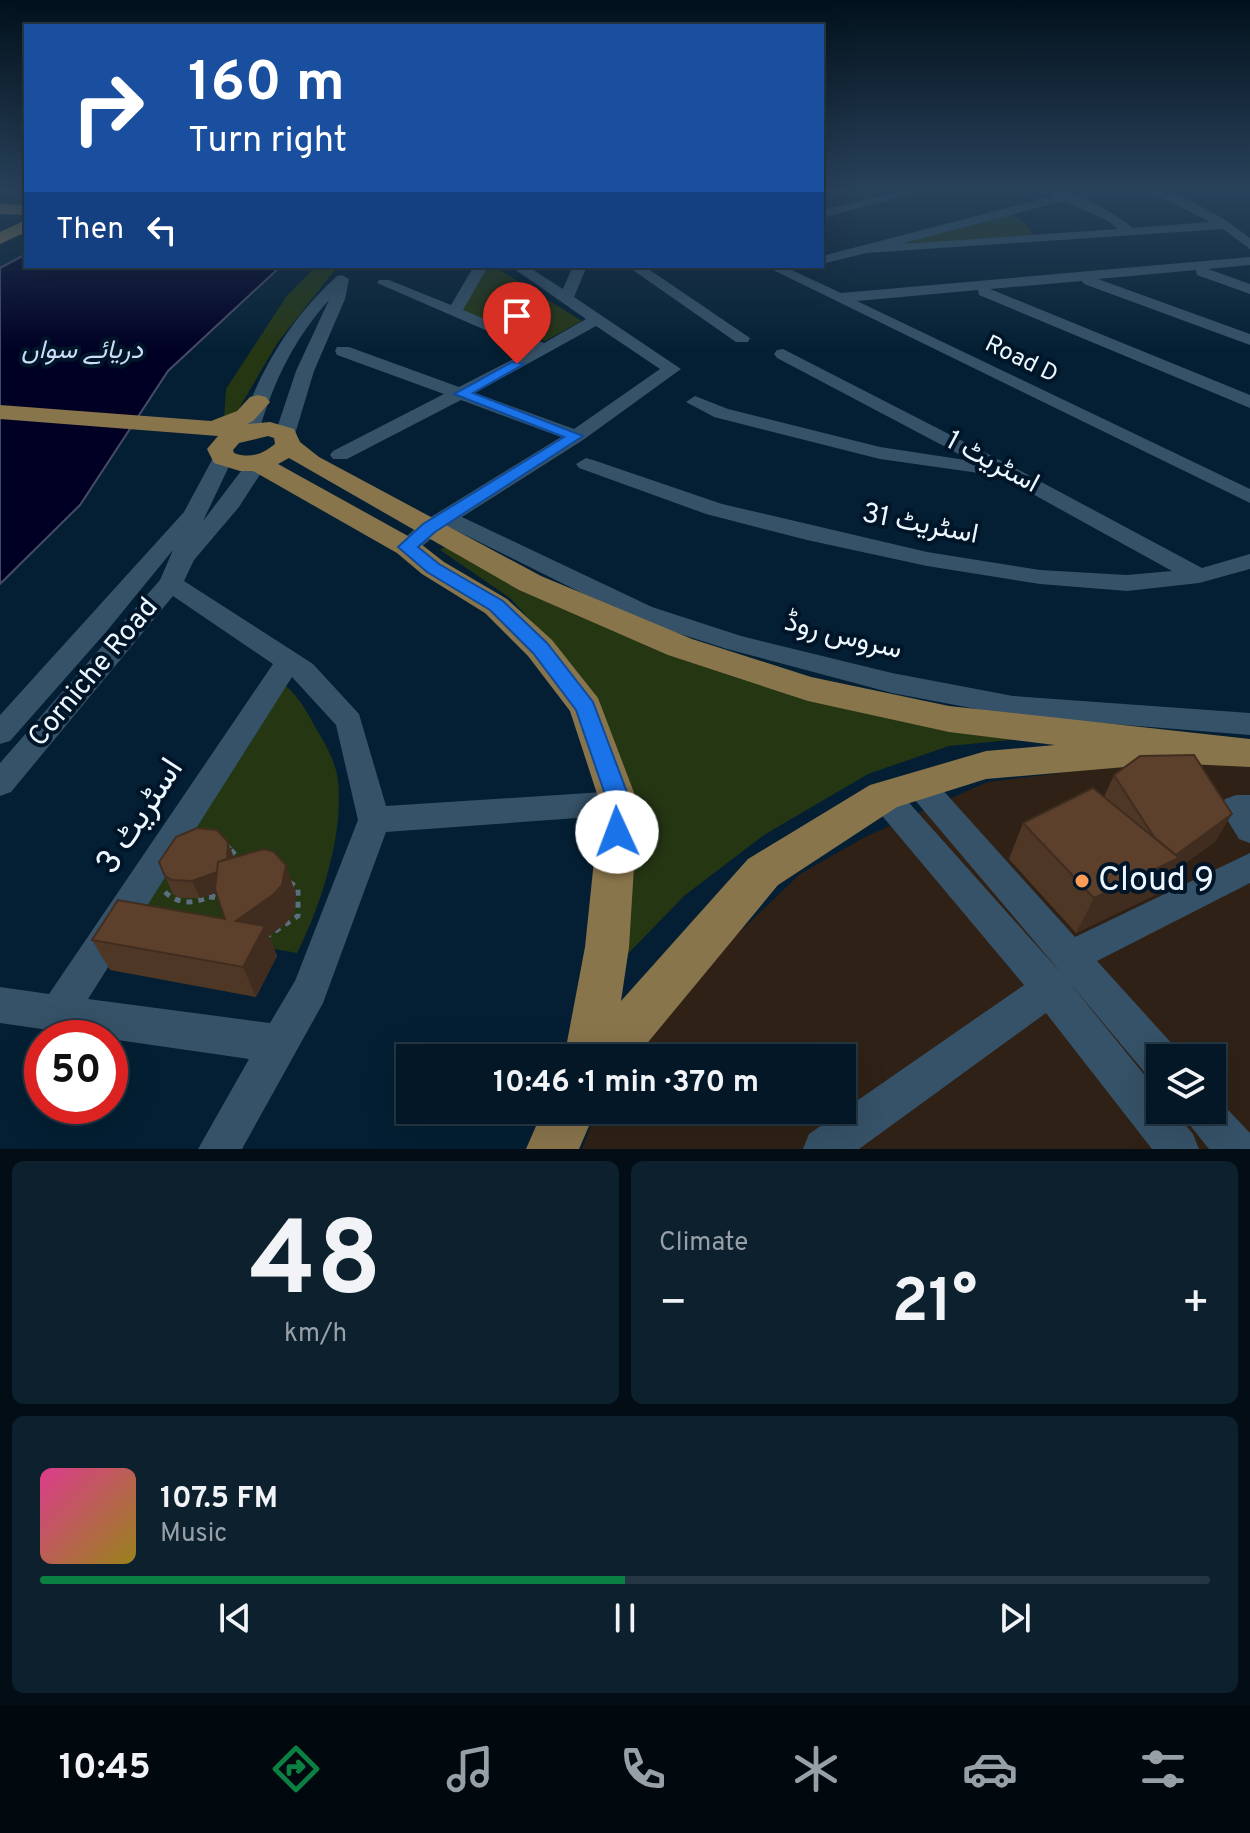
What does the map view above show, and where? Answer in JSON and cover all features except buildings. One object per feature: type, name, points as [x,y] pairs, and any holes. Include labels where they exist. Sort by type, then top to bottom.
[{"type":"main road","points":[[215,440],[258,402]]},
{"type":"main road","points":[[0,412],[215,440],[237,463],[274,457],[286,439]]},
{"type":"main road","points":[[0,431],[183,445],[270,429],[286,439],[310,462],[427,531],[530,583],[680,647],[808,689],[949,719],[1250,753]]},
{"type":"main road","points":[[258,462],[275,475],[427,531]]},
{"type":"main road","points":[[427,531],[433,568],[496,606],[540,648],[586,707],[619,803],[607,947],[590,1044]]},
{"type":"main road","points":[[615,1044],[763,872],[902,790],[986,765],[1207,749]]},
{"type":"main road","points":[[552,1149],[564,1124]]},
{"type":"street","points":[[824,260],[890,245]]},
{"type":"street","points":[[871,250],[949,245]]},
{"type":"street","points":[[759,268],[847,301],[1202,272],[1250,264]]},
{"type":"street","points":[[847,301],[1250,264]]},
{"type":"street","points":[[249,431],[258,402],[287,341],[319,299],[354,268]]},
{"type":"street","points":[[454,313],[480,268]]},
{"type":"street","points":[[427,531],[576,436],[672,369],[520,268]]},
{"type":"street","points":[[566,299],[579,268]]},
{"type":"street","points":[[637,268],[742,338]]},
{"type":"street","name":"Road D","points":[[776,268],[1250,487]]},
{"type":"street","name":"Road D","points":[[795,268],[847,301],[1250,497]]},
{"type":"street","points":[[1202,272],[1250,289]]},
{"type":"street","points":[[286,439],[305,371],[337,299],[342,279]]},
{"type":"street","points":[[1089,281],[1250,340]]},
{"type":"street","points":[[384,283],[545,350]]},
{"type":"street","points":[[984,292],[1250,402]]},
{"type":"street","points":[[340,455],[545,350],[598,318]]},
{"type":"street","points":[[343,351],[576,436]]},
{"type":"street","name":"اسٹریٹ 1","points":[[783,354],[1199,576]]},
{"type":"street","points":[[695,402],[721,413],[880,453],[1010,473]]},
{"type":"street","points":[[215,440],[177,570],[303,671],[349,721],[374,820],[310,991],[219,1149]]},
{"type":"street","name":"Corniche Road","points":[[0,784],[177,570],[258,462]]},
{"type":"street","name":"اسٹریٹ 31","points":[[586,464],[714,509],[927,559],[1040,577],[1127,583],[1199,576],[1250,561]]},
{"type":"street","points":[[0,733],[81,646],[154,561],[175,530],[193,516]]},
{"type":"street","name":"سروس روڈ","points":[[427,531],[540,565],[643,613],[736,643],[892,683],[1013,706],[1250,724]]},
{"type":"street","name":"اسٹریٹ 3","points":[[57,1014],[289,661]]},
{"type":"street","points":[[902,790],[1061,972],[1146,1048]]},
{"type":"street","points":[[374,820],[619,803]]},
{"type":"street","points":[[1250,808],[1236,808],[1250,830]]},
{"type":"street","points":[[824,1149],[1061,972],[1250,867]]},
{"type":"street","points":[[1061,972],[1178,1149]]},
{"type":"street","points":[[0,1005],[280,1044]]},
{"type":"street","points":[[1215,1124],[1236,1149]]},
{"type":"path","points":[[223,842],[240,857],[240,866]]},
{"type":"path","points":[[260,940],[273,935],[298,916],[298,888],[283,880]]},
{"type":"path","points":[[164,883],[163,890],[170,898],[191,903],[227,886]]},
{"type":"path","points":[[209,897],[229,898]]},
{"type":"shaded area","points":[[1205,763],[1250,766],[1250,1149],[582,1149],[592,1124],[856,1124],[856,1044],[645,1044],[705,965],[800,874],[865,837],[987,782],[1108,767]]},
{"type":"green space","points":[[314,268],[336,268],[278,342],[238,410],[224,418],[226,389],[286,297]]},
{"type":"green space","points":[[484,268],[497,268],[582,321],[545,341],[460,312]]},
{"type":"green space","points":[[449,544],[570,609],[1021,739],[949,746],[868,774],[764,835],[684,896],[620,962],[619,772],[581,676],[510,598],[440,550]]},
{"type":"green space","points":[[280,682],[307,713],[329,752],[338,781],[338,824],[329,869],[297,953],[125,923]]},
{"type":"water","name":"دریائے سواں","points":[[24,255],[24,268],[279,268],[168,371],[80,505],[0,584],[0,268]]},
{"type":"place","name":"Cloud 9","points":[[1082,881]]},
{"type":"route","points":[[517,364],[461,394],[576,436],[429,528],[407,547],[433,568],[496,606],[540,648],[586,707],[619,803],[617,832]]}]
